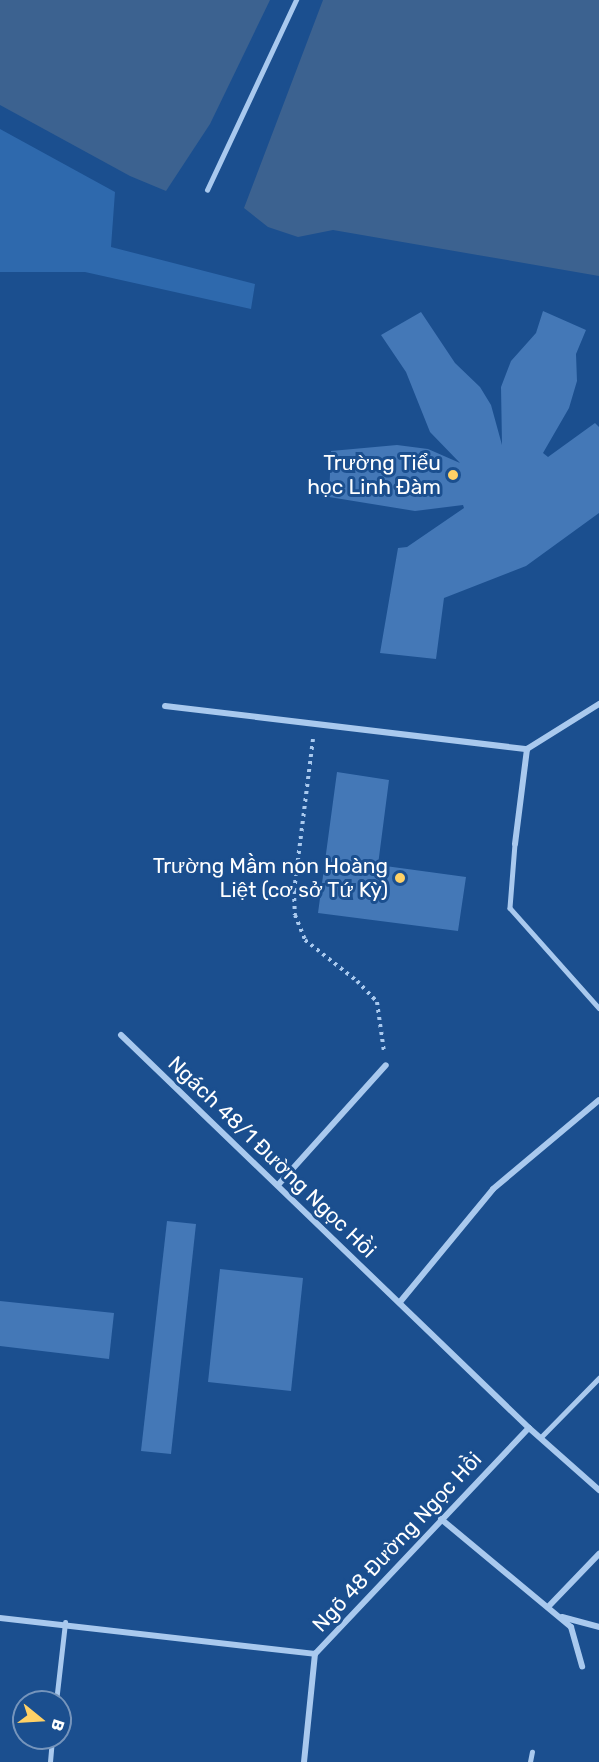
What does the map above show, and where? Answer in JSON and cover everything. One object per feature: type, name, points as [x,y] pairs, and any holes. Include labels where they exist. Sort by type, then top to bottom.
[{"type":"street","points":[[165,706],[526,749],[599,704]]},
{"type":"street","points":[[515,844],[526,749]]},
{"type":"street","name":"Ngách 48/1 Đường Ngọc Hồi","points":[[121,1035],[400,1302]]},
{"type":"street","points":[[278,1185],[386,1065]]},
{"type":"street","points":[[599,1100],[493,1189],[400,1302],[529,1428],[599,1490]]},
{"type":"street","name":"Ngõ 48 Đường Ngọc Hồi","points":[[304,1762],[315,1654],[529,1428]]},
{"type":"street","points":[[441,1520],[571,1627],[582,1666]]},
{"type":"street","points":[[548,1607],[599,1554]]},
{"type":"street","points":[[561,1617],[599,1627]]},
{"type":"street","points":[[0,1618],[65,1623],[315,1654]]},
{"type":"lane","points":[[207,190],[296,0]]},
{"type":"lane","points":[[515,844],[510,909],[599,1008]]},
{"type":"lane","points":[[541,1437],[599,1378]]},
{"type":"lane","points":[[57,1690],[65,1623]]},
{"type":"lane","points":[[530,1762],[532,1752]]},
{"type":"path","points":[[315,724],[294,891],[295,915],[305,940],[357,981],[377,1002],[386,1065]]},
{"type":"shaded area","points":[[0,0],[270,0],[210,124],[166,191],[130,176],[0,105]]},
{"type":"shaded area","points":[[323,0],[599,0],[599,276],[333,230],[298,237],[268,227],[244,208]]},
{"type":"shaded area","points":[[0,129],[115,192],[111,247],[255,284],[251,309],[85,272],[0,272]]},
{"type":"building","points":[[543,311],[586,330],[576,354],[577,381],[569,408],[543,453],[548,457],[595,423],[599,427],[599,513],[526,566],[444,598],[436,659],[380,653],[398,548],[407,547],[464,508],[463,505],[415,511],[329,497],[331,451],[397,445],[428,449],[460,463],[430,432],[406,372],[381,335],[421,312],[455,363],[480,387],[491,405],[502,445],[501,387],[511,361],[536,333]]},
{"type":"building","points":[[337,772],[389,780],[378,865],[466,877],[458,931],[318,913]]},
{"type":"building","points":[[167,1221],[196,1224],[171,1454],[141,1451]]},
{"type":"building","points":[[220,1269],[303,1278],[291,1391],[208,1382]]},
{"type":"building","points":[[0,1301],[114,1313],[109,1359],[0,1346]]},
{"type":"place","name":"Trường Tiểu học Linh Đàm","points":[[453,475]]},
{"type":"place","name":"Trường Mầm non Hoàng Liệt (cơ sở Tứ Kỳ)","points":[[400,878]]}]
